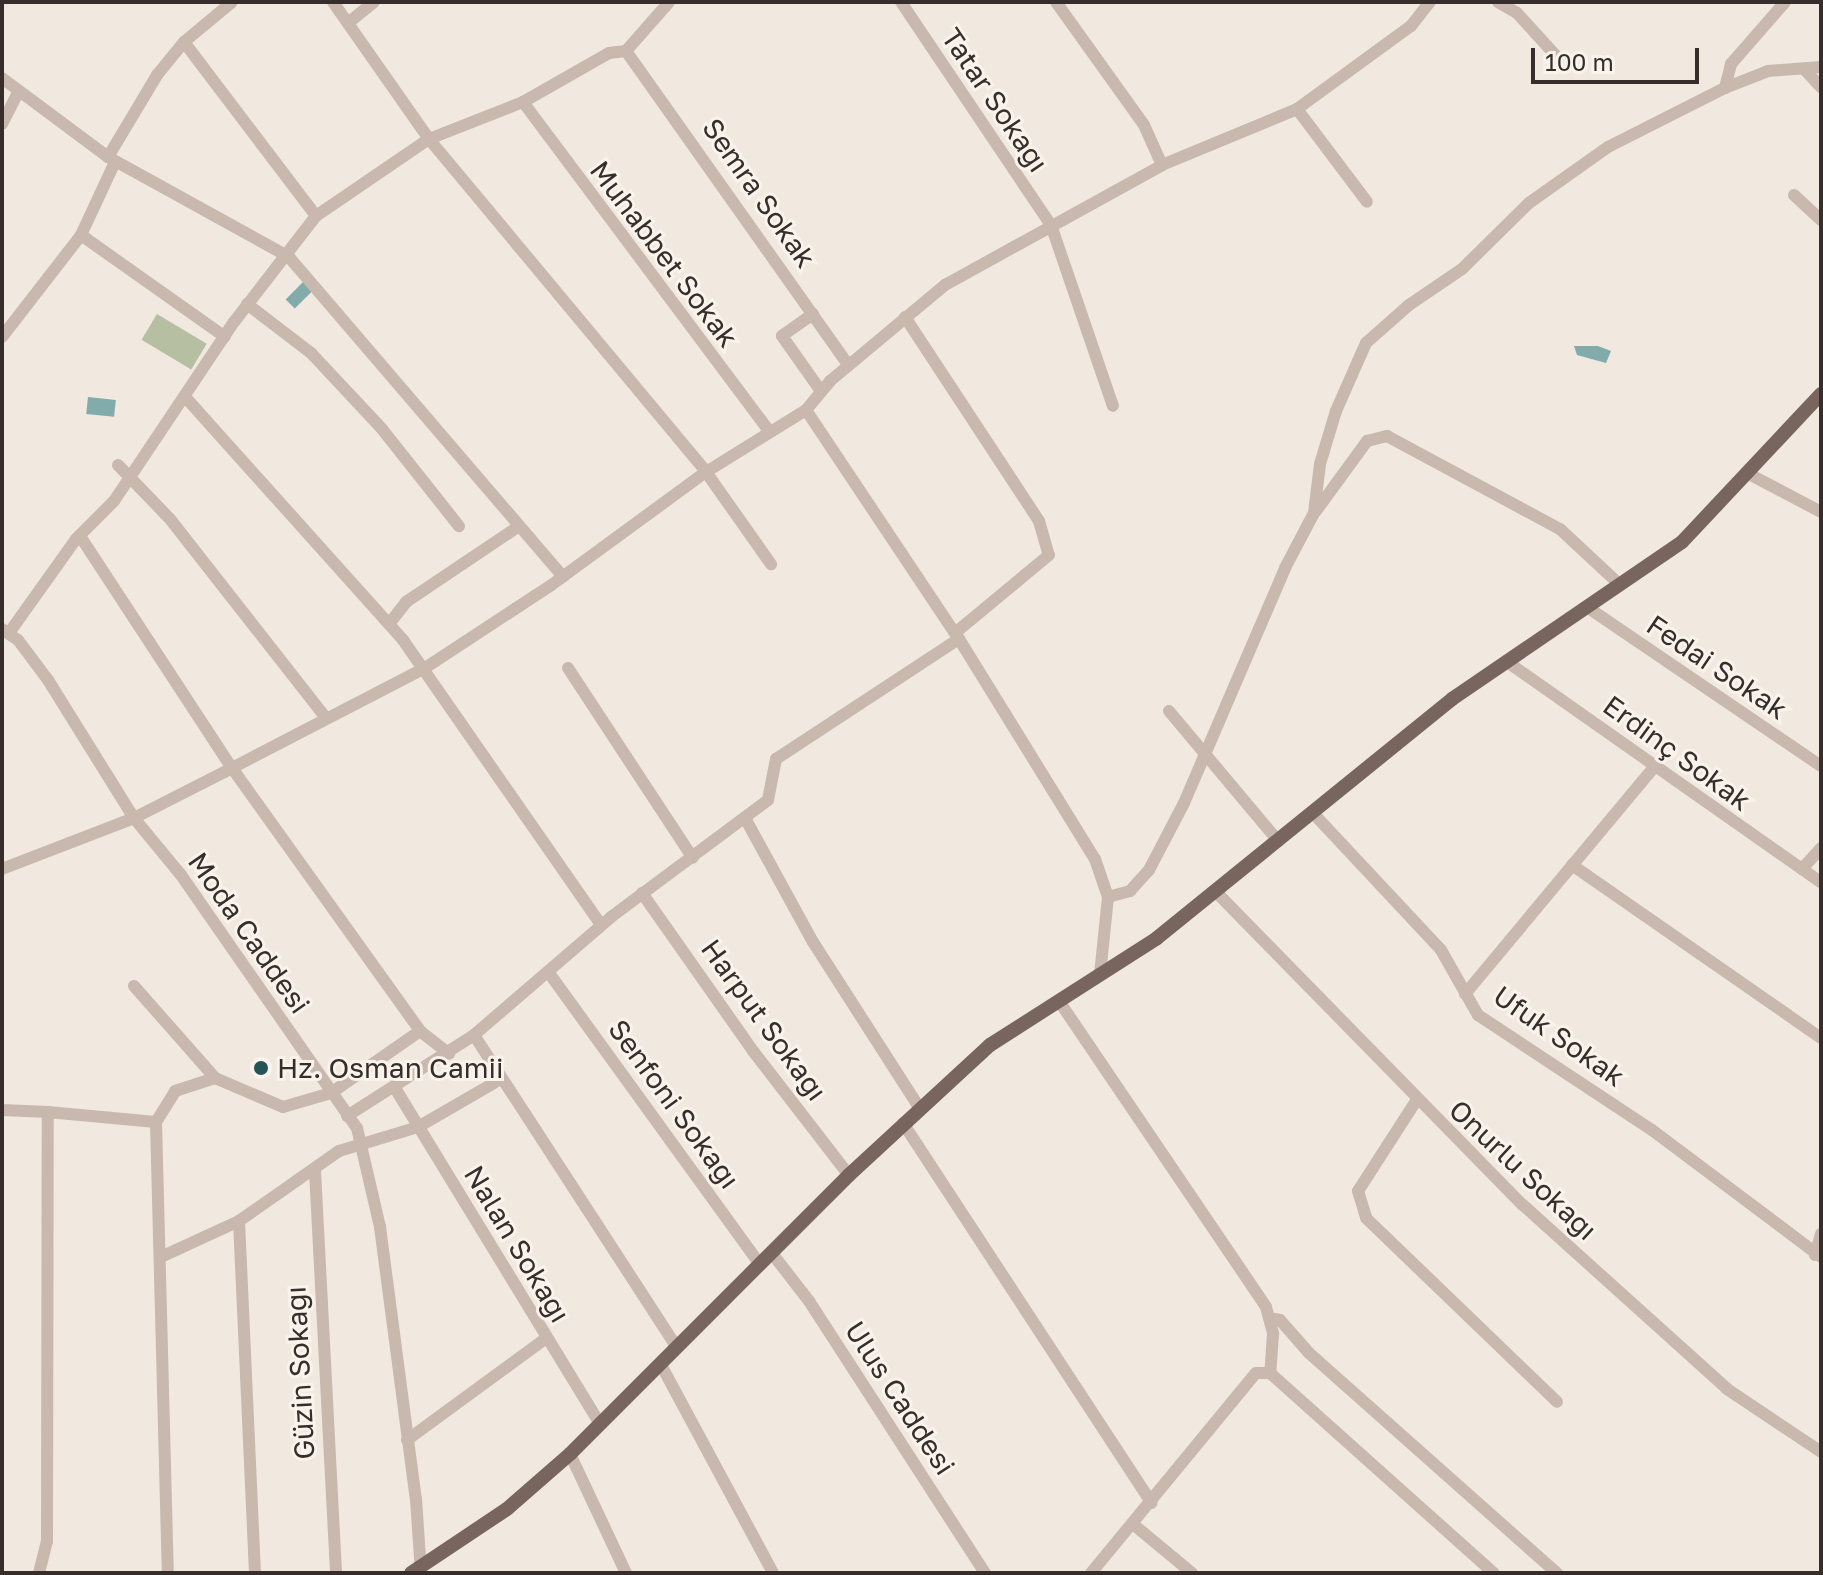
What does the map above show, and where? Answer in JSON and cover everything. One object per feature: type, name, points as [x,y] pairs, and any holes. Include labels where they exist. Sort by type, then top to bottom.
[{"type":"main road","points":[[417,1572],[507,1509],[570,1454],[849,1175],[919,1107],[990,1045],[1218,894],[1312,812],[1506,661],[1682,542],[1821,394]]},
{"type":"street","points":[[2,337],[81,235],[111,159],[157,75],[184,42],[232,2]]},
{"type":"street","points":[[333,2],[429,139],[706,472],[771,564]]},
{"type":"street","points":[[348,23],[374,2]]},
{"type":"street","points":[[6,631],[80,536],[133,476],[187,399],[247,304],[289,257],[316,216],[429,139],[523,102],[609,53],[626,51],[669,2]]},
{"type":"street","name":"Tatar Sokağı","points":[[901,2],[1051,225],[1113,406]]},
{"type":"street","points":[[1056,2],[1144,125],[1162,165]]},
{"type":"street","points":[[2,869],[134,818],[425,668],[563,577],[706,472],[806,410],[848,365],[945,285],[1162,165],[1297,109],[1411,26],[1430,2]]},
{"type":"street","points":[[1498,2],[1517,13],[1558,58]]},
{"type":"street","points":[[1725,88],[1731,64],[1785,2]]},
{"type":"street","points":[[184,42],[316,216]]},
{"type":"street","name":"Semra Sokak","points":[[626,51],[848,365]]},
{"type":"street","points":[[1314,513],[1320,464],[1336,411],[1366,343],[1409,305],[1462,269],[1529,203],[1608,147],[1725,88],[1768,71],[1821,67]]},
{"type":"street","points":[[1805,70],[1821,87]]},
{"type":"street","points":[[2,78],[111,159],[289,257],[473,470],[516,528],[563,577]]},
{"type":"street","points":[[2,124],[19,91]]},
{"type":"street","name":"Muhabbet Sokak","points":[[523,102],[770,432]]},
{"type":"street","points":[[1297,109],[1367,202]]},
{"type":"street","points":[[1794,195],[1821,220]]},
{"type":"street","points":[[81,235],[225,337]]},
{"type":"street","points":[[247,304],[311,353],[382,429],[459,526]]},
{"type":"street","points":[[813,314],[782,336],[821,391]]},
{"type":"street","points":[[347,1116],[449,1054],[474,1035],[601,925],[768,800],[776,759],[957,636],[1049,555],[1039,521],[905,317]]},
{"type":"street","points":[[187,399],[425,668],[601,925]]},
{"type":"street","points":[[806,410],[957,636],[1095,859],[1108,897],[1100,975]]},
{"type":"street","points":[[1108,897],[1130,891],[1149,870],[1205,756],[1285,568],[1314,513],[1367,441],[1387,436],[1560,529],[1620,585]]},
{"type":"street","points":[[118,465],[133,476],[326,718]]},
{"type":"street","points":[[1749,474],[1821,512]]},
{"type":"street","points":[[389,624],[406,602],[516,528]]},
{"type":"street","points":[[80,536],[232,768],[420,1031],[449,1054]]},
{"type":"street","name":"Fedai Sokak","points":[[1587,607],[1821,766]]},
{"type":"street","name":"Moda Caddesi","points":[[6,631],[48,680],[134,818],[181,875],[347,1116],[363,1144],[380,1227],[407,1440],[417,1572]]},
{"type":"street","name":"Erdinç Sokak","points":[[1506,661],[1821,882]]},
{"type":"street","points":[[568,668],[693,858]]},
{"type":"street","points":[[1169,711],[1278,841]]},
{"type":"street","points":[[1465,994],[1654,767]]},
{"type":"street","name":"Ufuk Sokak","points":[[1312,812],[1441,950],[1478,1015],[1562,1067],[1740,1193],[1818,1256]]},
{"type":"street","points":[[745,818],[813,942],[919,1107]]},
{"type":"street","points":[[1802,869],[1821,848]]},
{"type":"street","points":[[1572,865],[1821,1038]]},
{"type":"street","name":"Harput Sokağı","points":[[642,893],[753,1051],[849,1175]]},
{"type":"street","name":"Onurlu Sokağı","points":[[1218,894],[1416,1101],[1716,1380],[1790,1436],[1821,1452]]},
{"type":"street","name":"Senfoni Sokağı","points":[[549,973],[760,1264]]},
{"type":"street","points":[[134,986],[215,1078],[283,1107],[331,1093],[420,1031]]},
{"type":"street","points":[[1059,1001],[1269,1318],[1270,1373]]},
{"type":"street","points":[[474,1035],[499,1080],[676,1346]]},
{"type":"street","points":[[168,1573],[163,1256],[156,1122],[175,1091],[215,1078]]},
{"type":"street","points":[[163,1256],[239,1221],[315,1171],[339,1151],[418,1127],[499,1080]]},
{"type":"street","name":"Nalan Sokağı","points":[[395,1088],[545,1339],[600,1424]]},
{"type":"street","points":[[1416,1101],[1358,1191],[1366,1218],[1557,1402]]},
{"type":"street","points":[[2,1110],[156,1122]]},
{"type":"street","points":[[39,1573],[47,1542],[48,1112]]},
{"type":"street","points":[[903,1123],[1152,1503]]},
{"type":"street","name":"Güzin Sokağı","points":[[315,1171],[336,1573]]},
{"type":"street","points":[[239,1221],[255,1573]]},
{"type":"street","points":[[1818,1256],[1821,1234]]},
{"type":"street","name":"Ulus Caddesi","points":[[771,1252],[809,1301],[985,1573]]},
{"type":"street","points":[[1269,1318],[1280,1320],[1309,1353],[1557,1573]]},
{"type":"street","points":[[407,1440],[545,1339]]},
{"type":"street","points":[[660,1363],[773,1573]]},
{"type":"street","points":[[1091,1573],[1134,1525],[1256,1373],[1270,1373],[1494,1573]]},
{"type":"street","points":[[570,1454],[626,1573]]},
{"type":"street","points":[[1134,1525],[1192,1573]]},
{"type":"green space","points":[[157,314],[207,344],[191,370],[142,340]]},
{"type":"water","points":[[304,281],[313,290],[295,309],[286,299]]},
{"type":"water","points":[[1574,346],[1598,346],[1611,351],[1606,363],[1577,355]]},
{"type":"water","points":[[88,397],[116,400],[114,417],[86,414]]},
{"type":"place","name":"Hz. Osman Camii","points":[[261,1068]]}]
